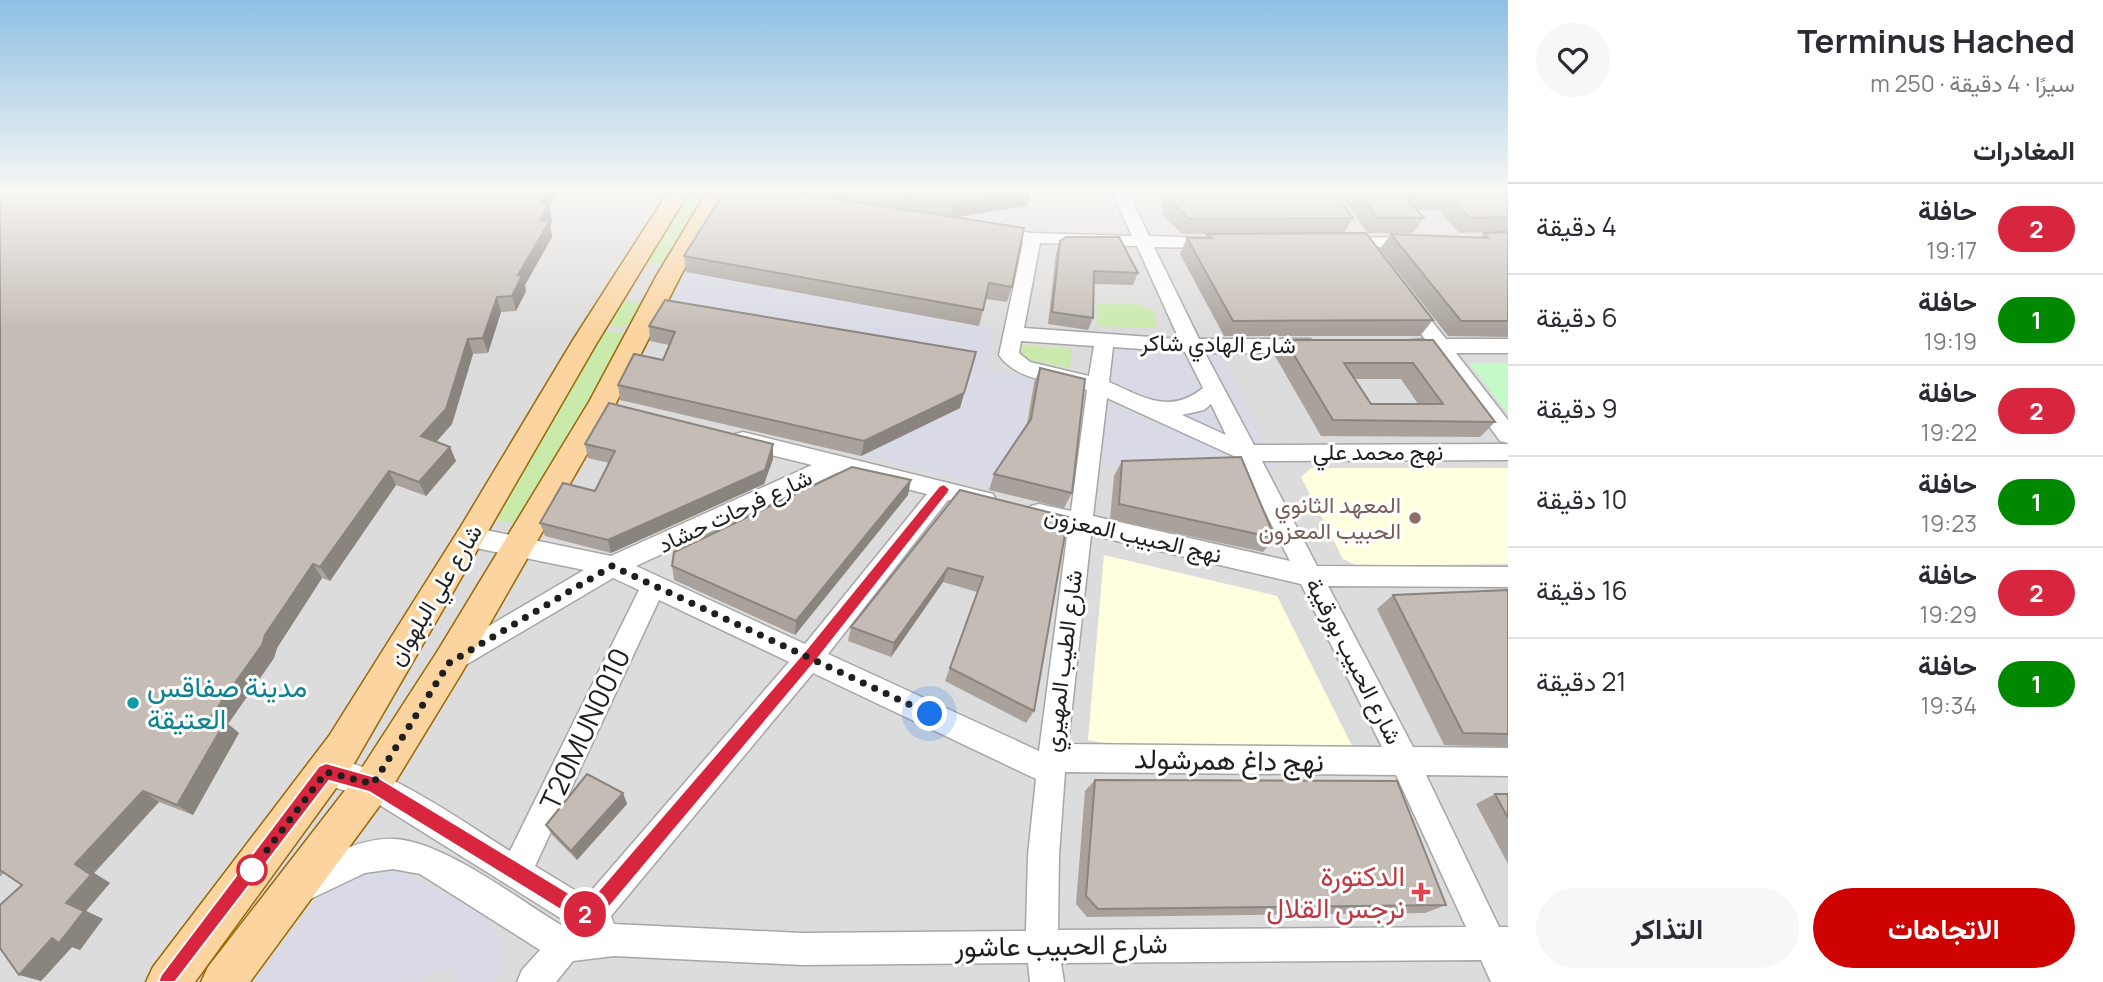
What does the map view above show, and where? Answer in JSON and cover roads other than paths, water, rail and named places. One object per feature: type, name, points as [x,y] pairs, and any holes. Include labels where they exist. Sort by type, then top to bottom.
[{"type":"main road","name":"شارع علي البلهوان","points":[[168,982],[326,772],[651,238]]},
{"type":"main road","name":"شارع علي البلهوان","points":[[223,982],[373,784],[519,546],[614,408],[662,287],[691,238]]},
{"type":"main road","points":[[624,281],[662,287]]},
{"type":"street","points":[[1227,243],[1031,238],[1009,355],[1017,363],[1099,386],[1247,453]]},
{"type":"street","name":"شارع الحبيب بورقيبة","points":[[1143,238],[1192,346],[1498,943],[1508,982]]},
{"type":"street","points":[[1359,238],[1378,264]]},
{"type":"street","points":[[1322,243],[1429,242]]},
{"type":"street","points":[[1393,284],[1508,435]]},
{"type":"street","name":"شارع الهادي شاكر","points":[[1013,334],[1192,346],[1329,346]]},
{"type":"street","name":"شارع الطيب المهيري","points":[[1047,982],[1040,945],[1051,764],[1104,341]]},
{"type":"street","points":[[1384,346],[1508,346]]},
{"type":"street","points":[[1151,411],[1184,410],[1197,405],[1215,390]]},
{"type":"street","name":"نهج الحبيب المعزون","points":[[720,434],[1079,524],[1310,576],[1508,578]]},
{"type":"street","name":"نهج محمد علي","points":[[1247,453],[1508,452]]},
{"type":"street","name":"شارع فرحات حشاد","points":[[449,663],[612,566],[839,463]]},
{"type":"street","points":[[534,982],[810,657],[944,489]]},
{"type":"street","name":"نهج داغ همرشولد","points":[[471,537],[612,566],[1051,764],[1508,762]]},
{"type":"street","name":"T20MUN0010","points":[[516,873],[654,584]]},
{"type":"street","points":[[326,772],[373,784],[589,917],[614,940]]},
{"type":"street","points":[[288,896],[327,873],[365,858],[393,854],[425,860],[564,946]]},
{"type":"street","name":"شارع الحبيب عاشور","points":[[564,946],[614,940],[802,948],[1498,943]]},
{"type":"place","name":"المعهد الثانوي الحبيب المعزون","points":[[1415,518]]},
{"type":"place","name":"مدينة صفاقس العتيقة","points":[[133,703]]},
{"type":"place","name":"الدكتورة نرجس القلال","points":[[1421,892]]}]
